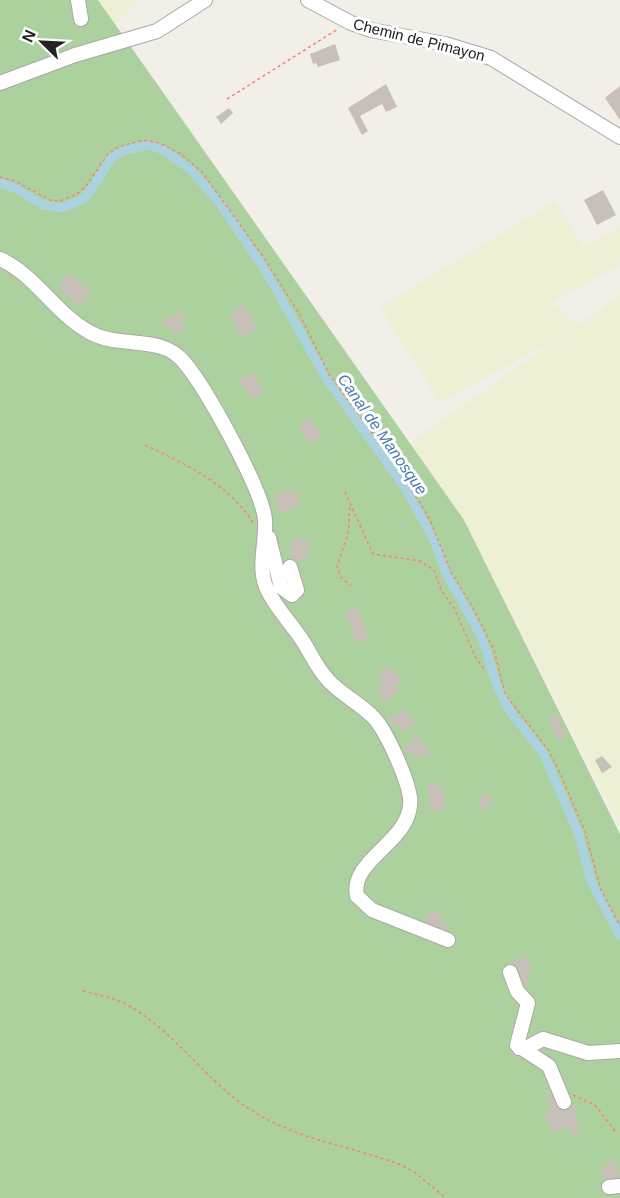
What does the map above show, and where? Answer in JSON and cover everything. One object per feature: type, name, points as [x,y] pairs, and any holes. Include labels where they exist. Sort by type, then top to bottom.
[{"type":"street","points":[[78,0],[81,19]]},
{"type":"street","points":[[0,83],[65,58],[157,31],[205,0]]},
{"type":"street","name":"Chemin de Pimayon","points":[[308,0],[351,23],[379,32],[445,44],[491,58],[620,138]]},
{"type":"street","points":[[0,260],[18,270],[57,309],[90,333],[122,342],[155,345],[178,356],[199,385],[251,478],[263,512],[265,530],[263,570],[268,592],[327,680],[379,724],[409,792],[410,807],[404,822],[394,838],[360,875],[357,896],[372,910],[448,940]]},
{"type":"street","points":[[265,530],[281,587],[294,595],[297,588],[290,567]]},
{"type":"street","points":[[510,972],[518,991],[528,1003],[517,1042],[519,1048],[549,1066],[564,1102]]},
{"type":"street","points":[[519,1048],[528,1047],[543,1039],[588,1053],[620,1051]]},
{"type":"path","points":[[227,99],[351,23]]},
{"type":"path","points":[[0,177],[15,181],[50,200],[60,201],[77,194],[86,186],[108,154],[118,147],[143,141],[160,143],[181,154],[202,172],[264,258],[300,315],[330,376],[397,466],[429,518],[452,574],[472,606],[494,650],[505,694],[549,752],[559,771],[585,831],[601,890],[620,926]]},
{"type":"path","points":[[145,445],[210,478],[265,530]]},
{"type":"path","points":[[345,492],[373,554],[420,561],[434,570],[441,590],[454,608],[476,658],[484,669]]},
{"type":"path","points":[[350,504],[348,534],[337,566],[341,577],[351,586]]},
{"type":"path","points":[[83,991],[129,1005],[141,1013],[181,1045],[231,1097],[265,1119],[311,1139],[401,1165],[414,1172],[446,1198]]},
{"type":"path","points":[[558,1086],[564,1092],[595,1105],[616,1132]]},
{"type":"green space","points":[[0,0],[98,0],[464,520],[620,834],[620,1198],[0,1198]]},
{"type":"green space","points":[[98,0],[142,0],[114,23]]},
{"type":"green space","points":[[555,201],[584,247],[620,226],[620,265],[552,302],[578,325],[620,295],[620,826],[464,520],[410,443],[566,333],[440,403],[380,307]]},
{"type":"building","points":[[335,44],[340,60],[318,67],[316,63],[313,64],[310,54]]},
{"type":"building","points":[[386,84],[397,107],[386,112],[382,104],[360,116],[368,131],[362,135],[348,108]]},
{"type":"building","points":[[620,86],[620,120],[605,98]]},
{"type":"building","points":[[229,108],[233,113],[221,124],[216,117]]},
{"type":"building","points":[[603,190],[616,215],[597,225],[584,200]]},
{"type":"building","points":[[69,273],[91,292],[79,306],[57,286]]},
{"type":"building","points":[[244,304],[257,329],[242,337],[230,316],[234,313],[233,310]]},
{"type":"building","points":[[184,310],[187,315],[181,318],[186,328],[174,335],[170,325],[165,327],[162,321]]},
{"type":"building","points":[[253,372],[264,392],[251,399],[239,380]]},
{"type":"building","points":[[310,418],[323,437],[310,443],[298,426]]},
{"type":"building","points":[[292,489],[302,504],[280,513],[273,496]]},
{"type":"building","points":[[293,538],[310,541],[305,561],[289,558]]},
{"type":"building","points":[[358,607],[368,638],[356,643],[345,613]]},
{"type":"building","points":[[386,665],[402,680],[396,687],[399,689],[388,702],[377,693],[383,685],[379,682],[383,677],[378,673]]},
{"type":"building","points":[[405,709],[416,725],[403,732],[398,724],[393,727],[389,719]]},
{"type":"building","points":[[557,714],[567,736],[559,740],[548,719]]},
{"type":"building","points":[[416,733],[430,754],[423,758],[421,754],[415,758],[412,751],[406,755],[403,748],[414,742],[411,735]]},
{"type":"building","points":[[602,756],[612,767],[602,773],[595,760]]},
{"type":"building","points":[[438,782],[439,789],[444,788],[445,810],[430,811],[428,783]]},
{"type":"building","points":[[482,794],[490,795],[489,809],[478,808]]},
{"type":"building","points":[[435,909],[442,918],[440,920],[449,927],[447,930],[429,923],[424,917]]},
{"type":"building","points":[[527,957],[532,972],[527,974],[530,982],[524,984],[518,968],[509,963]]},
{"type":"building","points":[[550,1093],[559,1109],[567,1110],[573,1104],[578,1114],[575,1116],[578,1121],[575,1124],[579,1135],[573,1138],[567,1126],[553,1133],[544,1114],[552,1110],[545,1096]]},
{"type":"building","points":[[614,1159],[620,1177],[604,1179],[600,1170]]},
{"type":"waterway","name":"Canal de Manosque","points":[[0,183],[15,188],[43,205],[62,208],[81,200],[89,193],[112,157],[125,150],[148,145],[163,150],[190,169],[219,202],[264,268],[325,376],[404,486],[432,536],[447,574],[482,638],[497,686],[510,711],[543,753],[578,832],[591,881],[620,936]]}]
